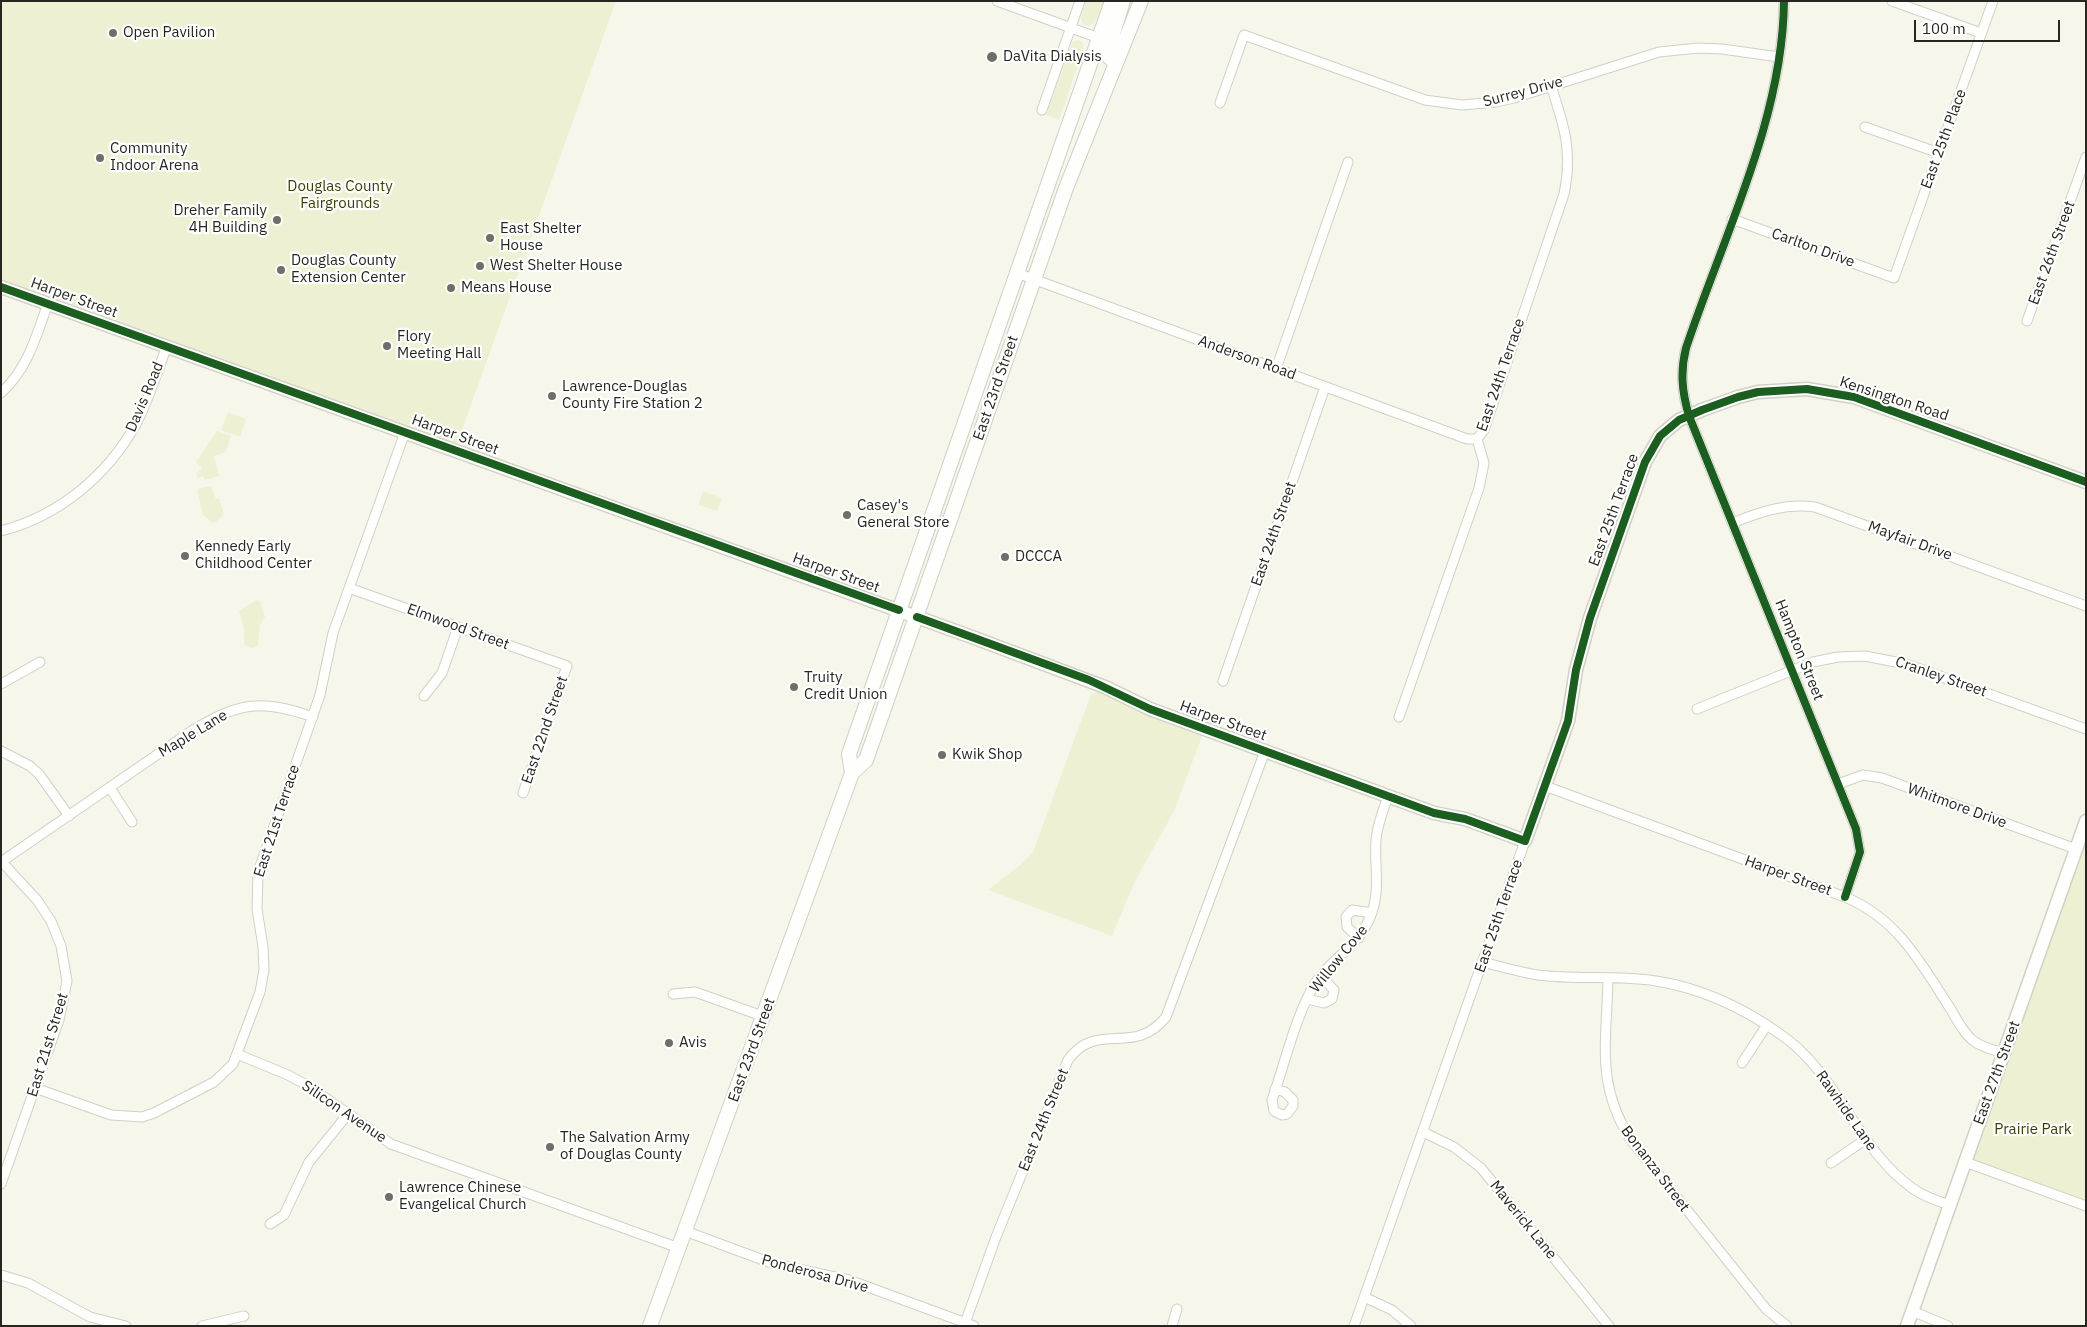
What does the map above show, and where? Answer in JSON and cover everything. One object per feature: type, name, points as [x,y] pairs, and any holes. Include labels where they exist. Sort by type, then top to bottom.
[{"type":"main road","name":"East 23rd Street","points":[[650,1326],[765,1017],[852,772],[849,754],[1112,1]]},
{"type":"main road","points":[[1116,63],[1109,57],[1108,49],[1123,1]]},
{"type":"main road","name":"East 23rd Street","points":[[852,772],[866,760],[1079,153],[1142,1]]},
{"type":"street","points":[[997,1],[1099,38]]},
{"type":"street","points":[[1042,110],[1080,1]]},
{"type":"street","points":[[1689,416],[1681,372],[1686,348],[1764,128],[1779,57],[1784,1]]},
{"type":"street","points":[[1892,1],[1981,33]]},
{"type":"street","name":"East 25th Place","points":[[1894,278],[1993,1]]},
{"type":"street","name":"Surrey Drive","points":[[1220,103],[1244,35],[1411,96],[1444,104],[1496,102],[1638,57],[1677,50],[1722,49],[1779,57]]},
{"type":"street","name":"East 24th Terrace","points":[[1399,717],[1479,488],[1484,463],[1477,440],[1484,430],[1564,194],[1569,160],[1567,140],[1551,86]]},
{"type":"street","points":[[1865,127],[1939,153]]},
{"type":"street","name":"East 26th Street","points":[[2027,321],[2086,157]]},
{"type":"street","points":[[1276,368],[1348,162]]},
{"type":"street","name":"Carlton Drive","points":[[1732,219],[1894,278]]},
{"type":"street","name":"Anderson Road","points":[[1017,273],[1467,439],[1477,440]]},
{"type":"street","name":"Harper Street","points":[[1,287],[899,610],[1089,680],[1150,708],[1388,796],[1525,841]]},
{"type":"street","points":[[1,393],[12,383],[26,362],[48,303]]},
{"type":"street","name":"Davis Road","points":[[1,531],[26,522],[57,507],[80,492],[113,459],[127,440],[145,405],[167,346]]},
{"type":"street","name":"East 24th Street","points":[[1223,682],[1325,387]]},
{"type":"street","name":"Kensington Road","points":[[1689,416],[1720,402],[1758,392],[1794,389],[1823,391],[1854,397],[2086,482]]},
{"type":"street","name":"Hampton Street","points":[[1689,416],[1860,841],[1860,852],[1844,897]]},
{"type":"street","name":"East 25th Terrace","points":[[1354,1326],[1568,721],[1576,670],[1590,618],[1646,462],[1660,436],[1679,420],[1689,416]]},
{"type":"street","name":"East 21st Terrace","points":[[35,1088],[111,1115],[142,1117],[154,1114],[222,1076],[229,1070],[237,1054],[260,992],[264,970],[263,947],[257,910],[258,872],[320,695],[332,634],[405,432]]},
{"type":"street","name":"Mayfair Drive","points":[[1732,523],[1758,513],[1786,506],[1815,507],[2086,606]]},
{"type":"street","name":"Elmwood Street","points":[[349,588],[567,666]]},
{"type":"street","points":[[424,696],[442,673],[458,627]]},
{"type":"street","name":"Cranley Street","points":[[1697,709],[1813,662],[1838,657],[1886,658],[2086,729]]},
{"type":"street","points":[[1,684],[40,662]]},
{"type":"street","name":"East 22nd Street","points":[[523,793],[567,666]]},
{"type":"street","name":"Maple Lane","points":[[1,862],[193,730],[233,710],[260,705],[274,706],[313,717]]},
{"type":"street","points":[[1,751],[30,766],[39,774],[69,816]]},
{"type":"street","name":"East 24th Street","points":[[968,1325],[994,1243],[1068,1060],[1082,1045],[1098,1040],[1142,1037],[1154,1030],[1166,1018],[1266,751]]},
{"type":"street","name":"Whitmore Drive","points":[[1838,784],[1863,776],[1882,778],[2076,849]]},
{"type":"street","name":"Harper Street","points":[[1545,786],[1844,897],[1870,910],[1893,927],[1907,942],[1967,1034],[1983,1046],[2004,1053]]},
{"type":"street","points":[[110,788],[132,822]]},
{"type":"street","name":"Willow Cove","points":[[1276,1089],[1307,999],[1321,976],[1359,938],[1372,913],[1378,882],[1376,841],[1379,822],[1388,796]]},
{"type":"street","name":"East 27th Street","points":[[1907,1326],[2086,821]]},
{"type":"street","name":"East 21st Street","points":[[1,862],[45,911],[57,934],[67,980],[63,1005],[35,1088],[6,1159],[1,1184]]},
{"type":"street","points":[[1359,938],[1347,927],[1346,917],[1352,910],[1372,913]]},
{"type":"street","name":"Rawhide Lane","points":[[1483,962],[1540,975],[1656,981],[1695,990],[1735,1006],[1782,1035],[1820,1072],[1888,1168],[1900,1179],[1929,1198],[1950,1205]]},
{"type":"street","points":[[1307,999],[1324,1003],[1332,999],[1334,990],[1321,976]]},
{"type":"street","name":"Bonanza Street","points":[[1608,978],[1605,1068],[1607,1088],[1615,1114],[1630,1140],[1766,1309],[1787,1326]]},
{"type":"street","points":[[673,994],[695,992],[765,1017]]},
{"type":"street","points":[[1742,1063],[1767,1025]]},
{"type":"street","name":"Silicon Avenue","points":[[237,1054],[303,1083],[391,1144],[679,1248]]},
{"type":"street","points":[[270,1224],[284,1215],[309,1162],[348,1114]]},
{"type":"street","name":"Maverick Lane","points":[[1422,1132],[1454,1147],[1481,1168],[1608,1326]]},
{"type":"street","points":[[1831,1163],[1866,1139]]},
{"type":"street","points":[[1965,1162],[2086,1206]]},
{"type":"street","name":"Ponderosa Drive","points":[[685,1231],[774,1264],[849,1280],[968,1325]]},
{"type":"street","points":[[1,1275],[28,1283],[90,1317],[126,1326]]},
{"type":"street","points":[[1364,1298],[1392,1310],[1412,1326]]},
{"type":"street","points":[[1172,1326],[1177,1309]]},
{"type":"street","points":[[1912,1311],[1948,1326]]},
{"type":"street","points":[[202,1326],[244,1316]]},
{"type":"green space","name":"Douglas County Fairgrounds","points":[[1,1],[616,1],[457,444],[1,279]]},
{"type":"green space","points":[[1086,1],[1104,1],[1095,22],[1089,26],[1084,25],[1081,19]]},
{"type":"green space","points":[[1079,40],[1083,43],[1083,51],[1059,120],[1046,115],[1070,48],[1073,42]]},
{"type":"green space","points":[[228,412],[246,419],[240,437],[221,430]]},
{"type":"green space","points":[[217,431],[231,436],[226,452],[214,456],[219,476],[205,480],[203,476],[198,478],[196,472],[202,469],[196,462]]},
{"type":"green space","points":[[211,486],[216,499],[219,499],[224,514],[213,523],[203,515],[197,489]]},
{"type":"green space","points":[[703,491],[722,498],[717,511],[698,505]]},
{"type":"green space","points":[[257,600],[260,602],[265,617],[260,625],[258,646],[251,648],[244,645],[244,628],[239,611]]},
{"type":"green space","points":[[1099,692],[1136,711],[1202,736],[1174,811],[1135,881],[1112,936],[988,890],[1020,865],[1033,852],[1091,694]]},
{"type":"green space","name":"Prairie Park","points":[[2086,821],[2086,1206],[1965,1162]]},
{"type":"cycle path","points":[[1784,1],[1781,45],[1762,133],[1749,177],[1686,348],[1683,382],[1689,416],[1856,829],[1860,852],[1845,897]]},
{"type":"cycle path","points":[[1,287],[899,610]]},
{"type":"cycle path","points":[[917,617],[1089,680],[1150,709],[1434,813],[1465,819],[1525,841],[1568,721],[1576,670],[1590,618],[1645,462],[1660,436],[1679,420],[1738,397],[1758,392],[1807,389],[1854,397],[2086,482]]},
{"type":"place","name":"Open Pavilion","points":[[113,33]]},
{"type":"place","name":"DaVita Dialysis","points":[[992,57]]},
{"type":"place","name":"Community Indoor Arena","points":[[100,158]]},
{"type":"place","name":"Dreher Family 4H Building","points":[[277,220]]},
{"type":"place","name":"East Shelter House","points":[[490,238]]},
{"type":"place","name":"West Shelter House","points":[[480,266]]},
{"type":"place","name":"Douglas County Extension Center","points":[[281,270]]},
{"type":"place","name":"Means House","points":[[451,288]]},
{"type":"place","name":"Flory Meeting Hall","points":[[387,346]]},
{"type":"place","name":"Lawrence-Douglas County Fire Station 2","points":[[552,396]]},
{"type":"place","name":"Casey's General Store","points":[[847,515]]},
{"type":"place","name":"Kennedy Early Childhood Center","points":[[185,556]]},
{"type":"place","name":"DCCCA","points":[[1005,557]]},
{"type":"place","name":"Truity Credit Union","points":[[794,687]]},
{"type":"place","name":"Kwik Shop","points":[[942,755]]},
{"type":"place","name":"Avis","points":[[669,1043]]},
{"type":"place","name":"The Salvation Army of Douglas County","points":[[550,1147]]},
{"type":"place","name":"Lawrence Chinese Evangelical Church","points":[[389,1197]]}]
